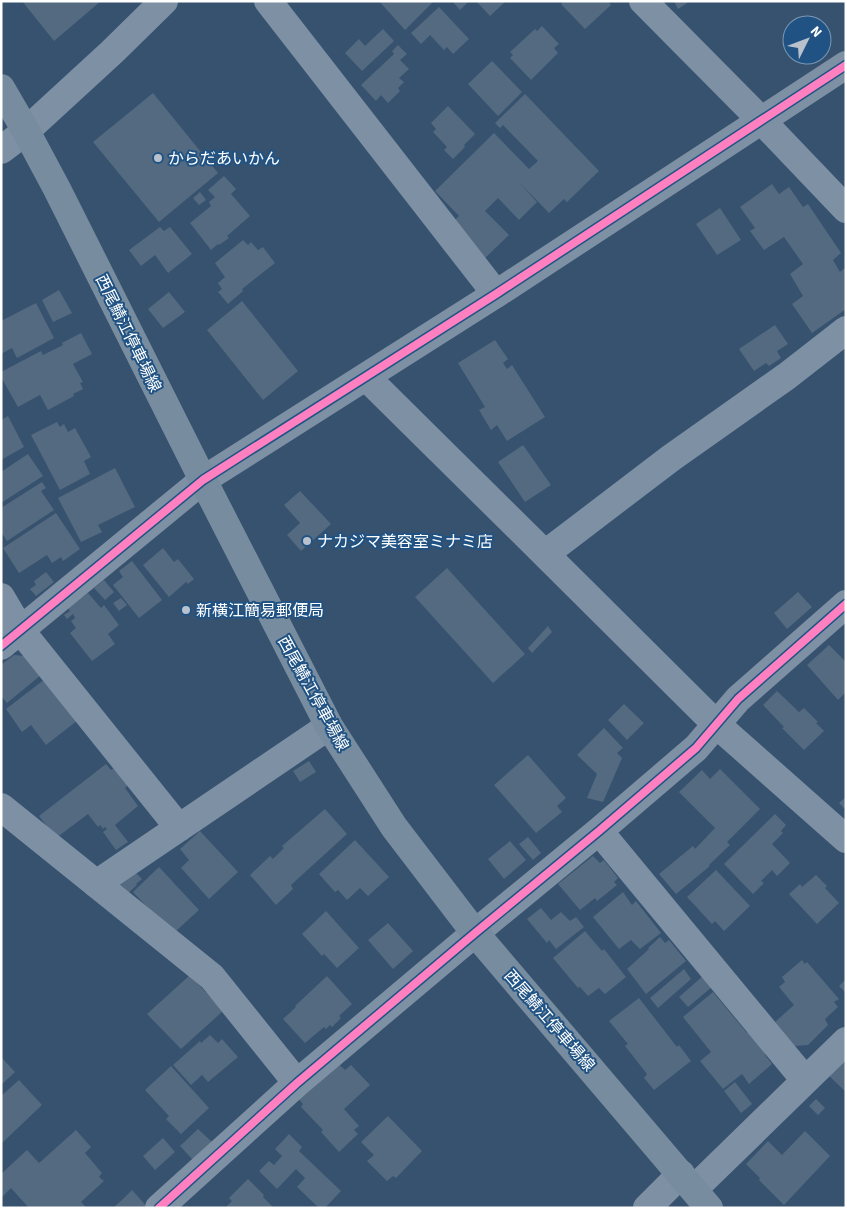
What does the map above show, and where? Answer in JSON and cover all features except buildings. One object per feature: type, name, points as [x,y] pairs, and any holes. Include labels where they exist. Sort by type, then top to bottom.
[{"type":"main road","name":"西尾鯖江停車場線","points":[[1,88],[58,189],[202,480],[329,726],[394,827],[475,933],[695,1190]]},
{"type":"street","points":[[1,150],[26,131],[164,1]]},
{"type":"street","points":[[268,1],[496,294]]},
{"type":"street","points":[[643,1],[846,209]]},
{"type":"street","points":[[11,638],[202,480],[496,294],[846,65]]},
{"type":"street","points":[[546,554],[670,458],[787,376],[846,330]]},
{"type":"street","points":[[366,377],[716,724],[846,839]]},
{"type":"street","points":[[1,597],[11,638],[179,828]]},
{"type":"street","points":[[165,1206],[297,1083],[475,933],[599,832],[696,748],[738,699],[842,615]]},
{"type":"street","points":[[96,884],[329,726]]},
{"type":"street","points":[[1,807],[212,978],[297,1083]]},
{"type":"street","points":[[599,832],[805,1080]]},
{"type":"street","points":[[647,1208],[695,1190],[846,1041]]},
{"type":"cycle path","points":[[1,646],[203,480],[496,294],[846,65]]},
{"type":"cycle path","points":[[159,1208],[297,1083],[696,748],[738,699],[846,604]]},
{"type":"place","name":"からだあいかん","points":[[158,158]]},
{"type":"place","name":"ナカジマ美容室ミナミ店","points":[[307,541]]},
{"type":"place","name":"新横江簡易郵便局","points":[[186,610]]}]
